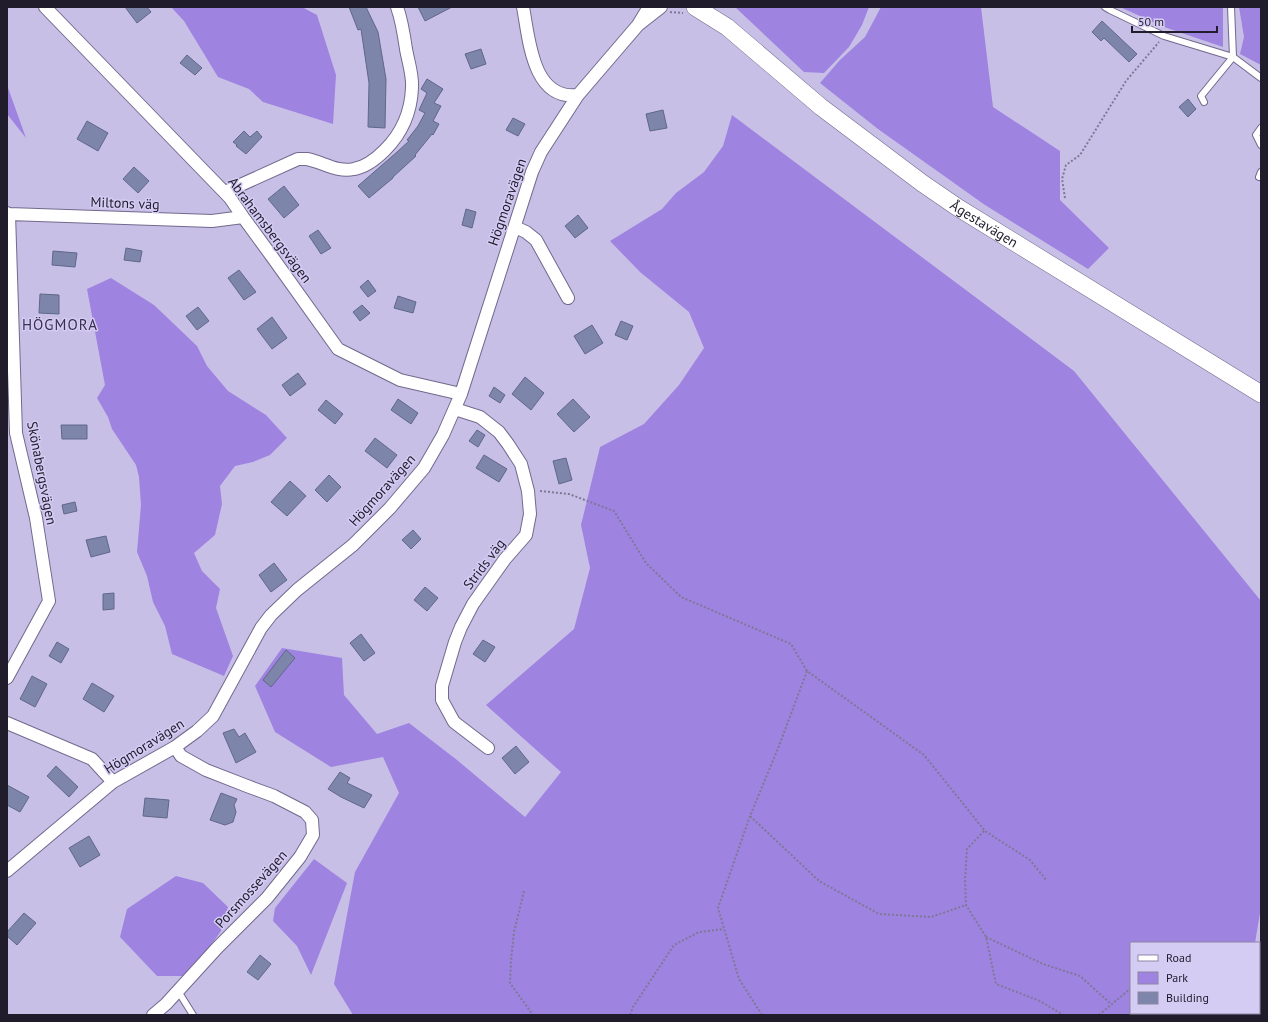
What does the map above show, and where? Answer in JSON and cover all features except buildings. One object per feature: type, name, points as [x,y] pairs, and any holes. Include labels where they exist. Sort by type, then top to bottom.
[{"type":"main road","name":"Ågestavägen","points":[[695,7],[727,27],[821,107],[957,207],[1261,394]]},
{"type":"main road","name":"Ågestavägen","points":[[712,7],[727,27]]},
{"type":"street","name":"Abrahamsbergsvägen","points":[[45,7],[225,192],[338,349],[400,380],[461,394]]},
{"type":"street","points":[[225,192],[298,159],[308,159],[335,168],[352,170],[362,167],[376,159],[400,131],[408,114],[412,87],[401,17],[397,7]]},
{"type":"street","points":[[523,7],[532,56],[538,72],[552,90],[570,96],[578,95]]},
{"type":"street","name":"Högmoravägen","points":[[7,870],[113,782],[176,747],[197,731],[213,716],[261,628],[271,615],[297,590],[352,546],[390,508],[424,468],[443,435],[461,394],[508,243],[515,227],[532,172],[541,152],[578,95],[638,25],[649,7]]},
{"type":"street","name":"Högmoravägen","points":[[638,25],[661,7]]},
{"type":"street","name":"Miltons väg","points":[[8,214],[212,221],[243,217]]},
{"type":"street","name":"Skönabergsvägen","points":[[7,678],[49,601],[36,518],[16,433],[8,214]]},
{"type":"street","points":[[515,227],[526,232],[536,240],[568,298]]},
{"type":"street","name":"Strids väg","points":[[455,409],[480,417],[498,432],[521,464],[528,490],[530,514],[526,535],[505,559],[473,604],[455,642],[442,686],[442,700],[454,722],[488,748]]},
{"type":"street","points":[[7,723],[92,759],[113,782]]},
{"type":"street","name":"Porsmossevägen","points":[[153,1015],[178,991],[217,948],[266,898],[300,857],[313,835],[312,820],[305,812],[274,796],[206,770],[190,762],[181,756],[176,747]]},
{"type":"lane","points":[[1105,7],[1164,36],[1233,57],[1261,78]]},
{"type":"lane","points":[[1204,102],[1201,96],[1233,57],[1232,7]]},
{"type":"lane","points":[[1261,128],[1256,135],[1261,144]]},
{"type":"lane","points":[[178,991],[193,1015]]},
{"type":"path","points":[[1065,198],[1062,179],[1066,165],[1080,155],[1126,81],[1164,36]]},
{"type":"path","points":[[528,490],[569,494],[614,510],[646,563],[681,597],[791,644],[807,671],[924,755],[985,831],[1030,860],[1047,881]]},
{"type":"path","points":[[762,1015],[739,979],[718,908],[750,816],[779,746],[807,671]]},
{"type":"path","points":[[750,816],[819,882],[879,914],[930,917],[966,905]]},
{"type":"path","points":[[985,831],[967,849],[964,880],[966,905],[986,937],[996,984],[1040,1001],[1063,1015]]},
{"type":"path","points":[[524,891],[514,932],[510,983],[533,1015]]},
{"type":"path","points":[[630,1015],[633,1007],[674,945],[699,932],[724,929]]},
{"type":"path","points":[[986,937],[1043,964],[1080,976],[1111,1004]]},
{"type":"path","points":[[1099,1015],[1130,989]]},
{"type":"green space","points":[[171,7],[302,7],[317,15],[336,75],[333,124],[263,102],[249,89],[218,77],[184,21]]},
{"type":"green space","points":[[735,7],[869,7],[862,25],[849,47],[824,73],[804,72]]},
{"type":"green space","points":[[881,7],[981,7],[993,107],[1060,151],[1060,200],[1109,248],[1088,269],[985,205],[878,129],[820,83],[840,60],[865,37]]},
{"type":"green space","points":[[1120,7],[1223,7],[1223,47],[1164,27]]},
{"type":"green space","points":[[1239,7],[1261,7],[1261,65],[1240,54],[1244,37]]},
{"type":"green space","points":[[7,85],[26,138],[7,114]]},
{"type":"green space","points":[[732,115],[1074,371],[1261,601],[1261,907],[1255,942],[1130,942],[1130,1014],[1243,1015],[353,1015],[334,984],[355,872],[399,793],[383,757],[331,767],[275,732],[255,686],[282,648],[342,658],[344,695],[377,734],[409,723],[457,760],[525,817],[561,772],[486,705],[574,629],[590,568],[581,525],[600,447],[644,424],[679,385],[704,348],[689,312],[640,272],[610,241],[662,209],[676,193],[704,172],[723,146]]},
{"type":"green space","points":[[111,278],[154,305],[197,346],[207,366],[228,391],[266,415],[287,438],[270,455],[253,462],[235,466],[220,486],[222,504],[215,535],[194,553],[202,571],[220,589],[216,608],[233,656],[224,676],[172,654],[165,626],[153,602],[147,576],[137,552],[141,505],[139,477],[136,465],[112,429],[108,417],[97,398],[105,385],[87,289]]},
{"type":"green space","points":[[314,859],[347,883],[311,975],[297,946],[273,921],[275,908]]},
{"type":"green space","points":[[176,876],[203,883],[228,907],[221,931],[189,976],[157,976],[120,937],[127,909]]},
{"type":"district","name":"HÖGMORA","points":[[60,324]]}]
